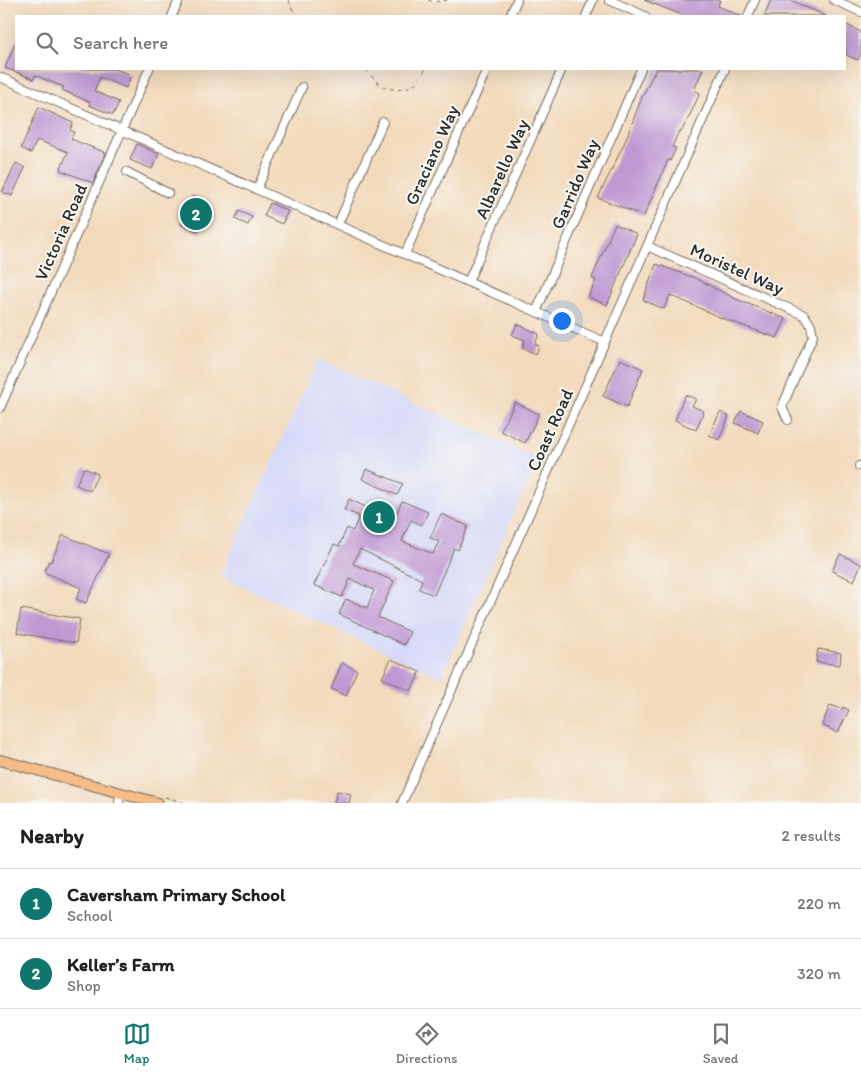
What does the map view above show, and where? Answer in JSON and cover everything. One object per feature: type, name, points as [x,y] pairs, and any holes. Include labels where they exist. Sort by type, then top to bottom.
[{"type":"main road","points":[[0,760],[120,798],[158,803]]},
{"type":"street","points":[[172,15],[179,0]]},
{"type":"street","points":[[510,15],[517,0]]},
{"type":"street","points":[[586,15],[593,0]]},
{"type":"street","points":[[609,0],[642,15]]},
{"type":"street","points":[[748,15],[755,0]]},
{"type":"street","points":[[834,0],[857,10],[857,0]]},
{"type":"street","name":"Victoria Road","points":[[0,408],[149,70]]},
{"type":"street","name":"Graciano Way","points":[[405,254],[487,70]]},
{"type":"street","name":"Albarello Way","points":[[468,282],[562,70]]},
{"type":"street","name":"Garrido Way","points":[[536,312],[641,70]]},
{"type":"street","name":"Coast Road","points":[[402,803],[725,70]]},
{"type":"street","points":[[0,77],[605,342]]},
{"type":"street","points":[[258,189],[302,87]]},
{"type":"street","points":[[338,224],[383,122]]},
{"type":"street","points":[[127,172],[168,193]]},
{"type":"street","name":"Moristel Way","points":[[647,246],[804,315],[811,325],[814,336],[782,407],[788,420]]},
{"type":"path","points":[[289,0],[290,7],[296,15]]},
{"type":"path","points":[[428,0],[434,2],[448,0]]},
{"type":"path","points":[[367,70],[376,83],[395,90],[413,86],[425,70]]},
{"type":"shaded area","points":[[318,359],[538,459],[441,678],[220,576]]},
{"type":"building","points":[[644,0],[720,0],[718,6],[739,15],[682,15]]},
{"type":"building","points":[[771,0],[790,0],[824,15],[764,15]]},
{"type":"building","points":[[846,24],[861,32],[861,53],[858,60],[846,55]]},
{"type":"building","points":[[15,43],[15,70],[118,70],[131,75],[126,88],[100,77],[94,91],[119,102],[113,115],[89,105],[90,102],[62,90],[64,87],[35,75],[34,79],[5,68]]},
{"type":"building","points":[[656,70],[703,70],[694,90],[700,93],[681,132],[679,131],[672,147],[676,148],[670,161],[668,160],[644,216],[598,198],[624,144],[642,97]]},
{"type":"building","points":[[39,107],[73,123],[70,130],[74,132],[71,139],[106,153],[93,183],[60,170],[68,152],[37,140],[31,153],[21,148]]},
{"type":"building","points":[[137,144],[159,154],[152,169],[130,160]]},
{"type":"building","points":[[16,163],[25,168],[12,196],[2,192]]},
{"type":"building","points":[[193,196],[211,204],[199,232],[181,224]]},
{"type":"building","points":[[270,203],[288,211],[282,224],[264,216]]},
{"type":"building","points":[[239,211],[252,217],[248,225],[235,219]]},
{"type":"building","points":[[615,224],[637,234],[607,305],[588,297],[596,280],[592,278]]},
{"type":"building","points":[[656,264],[695,278],[736,299],[786,319],[777,338],[724,319],[670,295],[664,309],[643,300]]},
{"type":"building","points":[[517,324],[539,334],[535,344],[539,346],[536,354],[522,348],[525,340],[512,335]]},
{"type":"building","points":[[620,359],[643,369],[627,407],[603,396]]},
{"type":"building","points":[[685,395],[696,399],[692,406],[704,411],[696,430],[675,420]]},
{"type":"building","points":[[515,402],[539,414],[525,443],[501,431]]},
{"type":"building","points":[[741,411],[763,421],[758,433],[735,423]]},
{"type":"building","points":[[720,412],[729,416],[719,440],[709,435]]},
{"type":"building","points":[[84,468],[98,474],[90,491],[76,485]]},
{"type":"building","points":[[366,469],[403,484],[397,495],[362,479]]},
{"type":"building","points":[[349,499],[376,512],[374,516],[392,524],[402,501],[428,512],[422,525],[411,520],[402,541],[433,554],[439,541],[430,538],[441,514],[468,526],[458,550],[454,548],[434,595],[419,589],[422,580],[360,549],[353,564],[394,581],[378,617],[410,632],[404,645],[339,614],[346,599],[367,608],[374,590],[350,579],[342,597],[314,585],[334,544],[339,546],[347,528],[353,531],[359,516],[344,510]]},
{"type":"building","points":[[63,535],[109,554],[86,603],[76,599],[81,588],[44,572],[49,561],[51,562]]},
{"type":"building","points":[[840,554],[861,564],[854,581],[832,571]]},
{"type":"building","points":[[21,609],[80,619],[76,643],[17,633]]},
{"type":"building","points":[[818,649],[841,653],[840,665],[816,662]]},
{"type":"building","points":[[391,659],[420,672],[411,691],[382,678]]},
{"type":"building","points":[[342,663],[357,670],[346,696],[331,689]]},
{"type":"building","points":[[830,705],[849,710],[838,733],[822,725]]},
{"type":"building","points":[[337,791],[351,794],[349,803],[334,803]]},
{"type":"place","name":"Keller’s Farm","points":[[196,214]]},
{"type":"place","name":"Caversham Primary School","points":[[379,517]]}]
